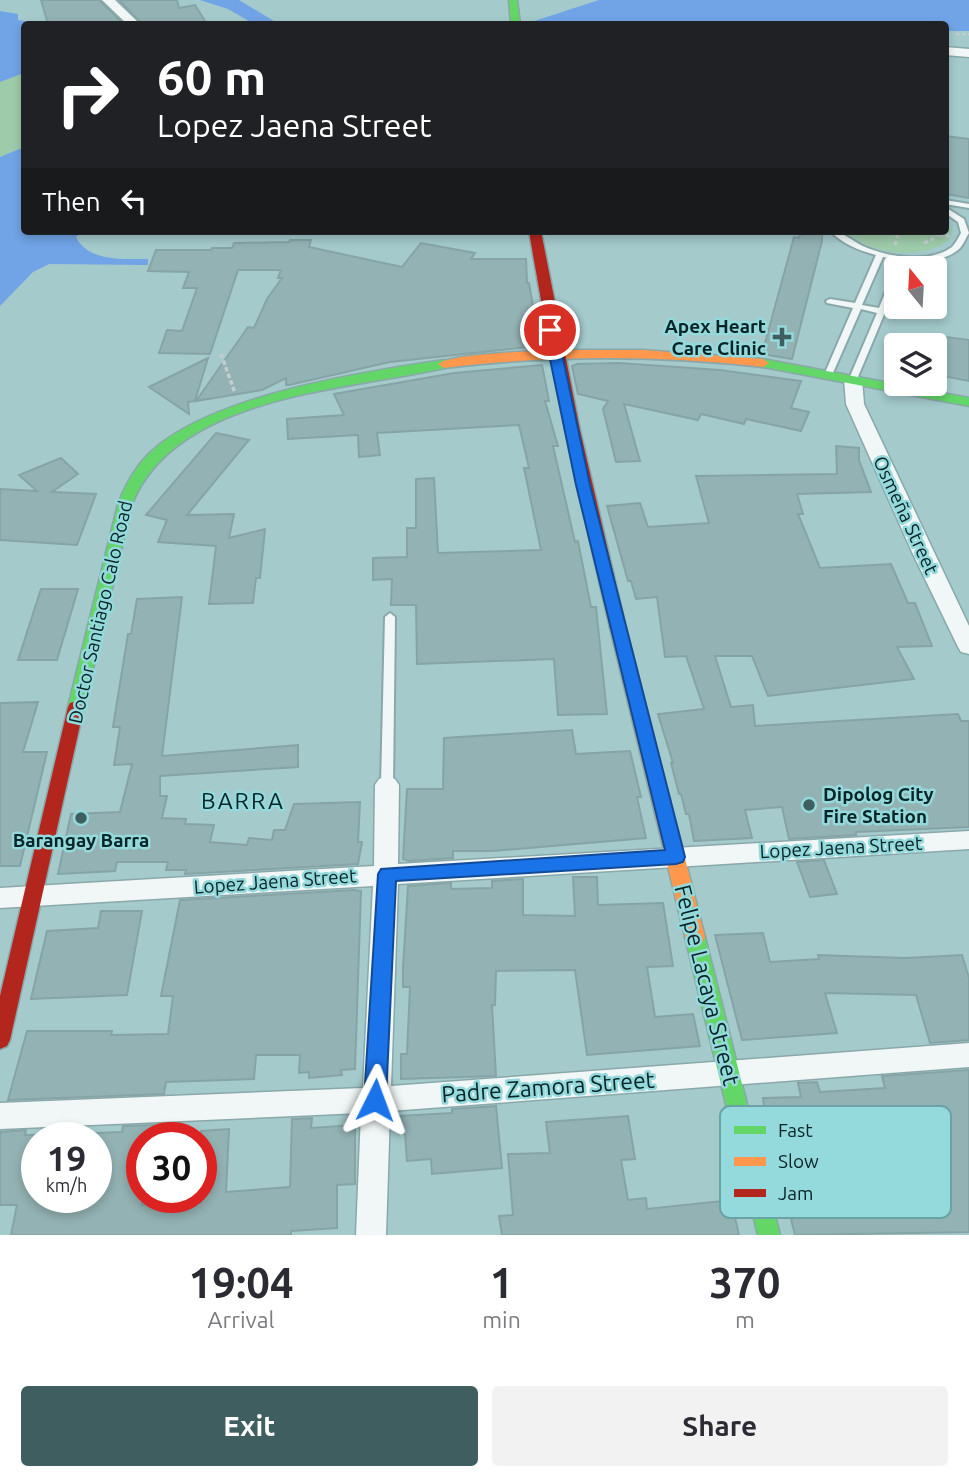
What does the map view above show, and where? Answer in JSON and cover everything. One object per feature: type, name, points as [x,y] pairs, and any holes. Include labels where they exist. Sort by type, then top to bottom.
[{"type":"street","points":[[108,0],[131,21]]},
{"type":"street","points":[[513,0],[515,21]]},
{"type":"street","points":[[949,49],[969,51]]},
{"type":"street","name":"Felipe Lacaya Street","points":[[536,235],[555,355],[583,485],[737,1106]]},
{"type":"street","name":"Doctor Santiago Calo Road","points":[[0,1040],[116,533],[127,495],[149,462],[165,447],[201,426],[286,396],[388,373],[555,355],[619,353],[802,364],[828,375],[969,402]]},
{"type":"street","name":"Osmeña Street","points":[[853,379],[855,404],[922,552],[969,647]]},
{"type":"street","points":[[371,1235],[387,874],[387,785]]},
{"type":"street","name":"Lopez Jaena Street","points":[[0,898],[969,840]]},
{"type":"street","name":"Padre Zamora Street","points":[[0,1116],[375,1100],[969,1055]]},
{"type":"street","name":"Felipe Lacaya Street","points":[[765,1218],[769,1235]]},
{"type":"lane","points":[[949,203],[969,206]]},
{"type":"lane","points":[[931,256],[947,252],[960,244],[967,233],[961,221],[949,212]]},
{"type":"lane","points":[[839,235],[855,249],[888,256]]},
{"type":"lane","points":[[828,375],[880,255]]},
{"type":"lane","points":[[830,301],[881,311]]},
{"type":"lane","points":[[853,379],[884,304]]},
{"type":"lane","points":[[387,785],[390,617]]},
{"type":"path","points":[[919,244],[936,235]]},
{"type":"path","points":[[946,235],[953,237]]},
{"type":"path","points":[[221,354],[241,411]]},
{"type":"green space","points":[[21,74],[21,147],[0,157],[0,82]]},
{"type":"green space","points":[[949,225],[952,230],[948,241],[937,247],[910,253],[881,250],[851,235],[949,235]]},
{"type":"water","points":[[200,0],[239,0],[274,21],[249,21],[228,9]]},
{"type":"water","points":[[599,0],[969,0],[969,31],[949,31],[949,21],[534,21]]},
{"type":"water","points":[[0,11],[18,14],[18,20],[24,21],[21,21],[21,74],[0,82]]},
{"type":"water","points":[[21,148],[21,235],[78,235],[76,237],[82,245],[98,255],[148,259],[148,265],[49,264],[33,272],[0,306],[0,157]]},
{"type":"building","points":[[41,0],[99,0],[121,21],[47,21]]},
{"type":"building","points":[[119,0],[177,0],[179,8],[195,5],[205,21],[139,21]]},
{"type":"building","points":[[949,136],[969,139],[969,198],[949,195]]},
{"type":"building","points":[[799,235],[822,235],[792,359],[762,354],[794,237],[799,238]]},
{"type":"building","points":[[311,240],[309,247],[402,267],[421,243],[475,253],[471,259],[526,259],[527,283],[535,318],[530,318],[539,346],[390,362],[289,385],[286,385],[286,378],[262,390],[196,401],[248,327],[254,328],[267,299],[282,278],[278,278],[281,270],[238,270],[210,354],[159,353],[167,330],[182,331],[197,288],[183,288],[189,272],[148,271],[156,250],[211,250],[232,248],[234,243]]},
{"type":"building","points":[[947,337],[969,340],[969,381],[947,377]]},
{"type":"building","points":[[208,358],[195,401],[188,402],[189,414],[149,387]]},
{"type":"building","points":[[619,363],[720,370],[801,381],[791,408],[809,412],[801,431],[746,419],[744,424],[701,414],[698,420],[624,404],[640,461],[616,462],[603,409],[608,401],[578,394],[572,366]]},
{"type":"building","points":[[542,365],[549,401],[545,401],[558,446],[553,446],[575,542],[578,541],[591,607],[596,607],[607,714],[558,715],[554,659],[417,664],[416,605],[391,605],[392,579],[373,580],[373,558],[407,557],[407,528],[416,528],[416,479],[434,478],[438,553],[541,550],[524,468],[529,468],[519,425],[377,433],[380,455],[359,457],[358,435],[288,439],[287,419],[344,415],[334,394],[454,373]]},
{"type":"building","points":[[216,433],[249,440],[187,515],[234,514],[229,538],[265,529],[260,578],[256,578],[253,603],[209,604],[216,546],[158,542],[167,520],[146,515]]},
{"type":"building","points":[[836,446],[859,448],[859,460],[871,492],[797,494],[803,514],[798,514],[820,568],[891,564],[908,603],[915,603],[932,646],[897,647],[914,679],[768,696],[752,656],[715,656],[731,707],[753,705],[755,726],[958,714],[961,721],[969,721],[969,827],[856,832],[856,835],[789,839],[782,807],[745,810],[752,838],[694,841],[689,814],[686,814],[679,794],[658,714],[704,709],[686,656],[665,657],[657,597],[636,599],[631,581],[628,581],[607,506],[640,503],[648,527],[709,523],[696,476],[837,474]]},
{"type":"building","points":[[61,458],[78,474],[52,492],[96,494],[77,545],[0,540],[0,489],[37,491],[19,475]]},
{"type":"building","points":[[41,589],[78,589],[57,660],[18,660]]},
{"type":"building","points":[[182,597],[162,756],[298,745],[298,767],[160,776],[160,796],[167,796],[162,818],[186,819],[185,824],[214,825],[210,842],[247,845],[249,838],[272,840],[274,830],[285,830],[294,804],[360,802],[358,842],[362,842],[358,864],[185,874],[186,870],[166,870],[168,862],[117,862],[115,871],[58,874],[71,814],[120,812],[132,764],[114,765],[120,727],[113,727],[128,634],[131,634],[137,599]]},
{"type":"building","points":[[38,702],[23,752],[47,752],[20,866],[0,866],[0,703]]},
{"type":"building","points":[[572,730],[576,754],[630,751],[641,797],[637,797],[646,838],[492,851],[453,851],[453,858],[409,861],[403,859],[407,789],[443,789],[444,738]]},
{"type":"building","points":[[824,860],[837,894],[810,897],[797,862]]},
{"type":"building","points":[[573,877],[597,877],[598,905],[663,903],[673,966],[647,967],[655,1017],[693,1014],[700,1046],[587,1055],[575,970],[496,971],[495,1005],[492,1005],[496,1076],[401,1079],[401,1054],[407,1054],[410,987],[403,987],[408,886],[451,883],[451,889],[492,888],[492,881],[523,879],[523,915],[575,916]]},
{"type":"building","points":[[361,891],[355,1069],[341,1070],[342,1075],[309,1078],[309,1072],[299,1073],[300,1055],[256,1055],[254,1079],[166,1082],[164,1094],[8,1100],[27,1031],[112,1031],[111,1035],[168,1034],[173,996],[161,996],[180,900]]},
{"type":"building","points":[[101,911],[142,911],[127,995],[31,999],[47,931],[98,928]]},
{"type":"building","points":[[763,933],[770,962],[819,959],[818,955],[906,958],[962,955],[969,978],[969,1040],[930,1043],[916,995],[825,993],[837,1033],[742,1040],[715,935]]},
{"type":"building","points":[[969,1070],[969,1232],[795,1235],[791,1218],[951,1218],[951,1106],[764,1106],[763,1098],[801,1097],[798,1083],[817,1082],[820,1092],[885,1088],[882,1076]]},
{"type":"building","points":[[496,1106],[502,1168],[432,1174],[431,1159],[407,1161],[405,1134],[399,1134],[399,1116],[452,1113],[452,1109]]},
{"type":"building","points":[[628,1116],[635,1159],[621,1160],[628,1200],[646,1198],[647,1209],[720,1201],[720,1218],[735,1218],[739,1235],[502,1235],[499,1216],[513,1215],[508,1154],[550,1153],[546,1122]]},
{"type":"building","points":[[312,1118],[311,1128],[355,1125],[355,1184],[337,1185],[337,1228],[291,1231],[291,1235],[11,1235],[17,1205],[0,1205],[0,1132],[21,1130],[21,1213],[112,1213],[112,1132],[122,1132],[123,1126],[126,1126],[126,1213],[217,1213],[217,1130],[229,1129],[226,1192],[290,1187],[292,1119]]},
{"type":"traffic: fast","points":[[513,0],[516,21]]},
{"type":"traffic: fast","points":[[763,363],[969,402]]},
{"type":"traffic: fast","points":[[76,707],[125,504],[139,475],[160,451],[186,433],[255,404],[336,383],[444,364]]},
{"type":"traffic: fast","points":[[695,937],[737,1106]]},
{"type":"traffic: fast","points":[[765,1218],[769,1235]]},
{"type":"traffic: slow","points":[[444,364],[524,356],[604,353],[763,363]]},
{"type":"traffic: slow","points":[[618,628],[695,937]]},
{"type":"traffic: jam","points":[[536,235],[573,430],[618,628]]},
{"type":"traffic: jam","points":[[0,1040],[76,707]]},
{"type":"place","name":"Apex Heart Care Clinic","points":[[782,337]]},
{"type":"place","name":"Dipolog City Fire Station","points":[[809,805]]},
{"type":"place","name":"Barangay Barra","points":[[81,818]]},
{"type":"district","name":"BARRA","points":[[243,801]]},
{"type":"route","points":[[375,1100],[387,874],[676,857],[583,485],[550,330]]}]
